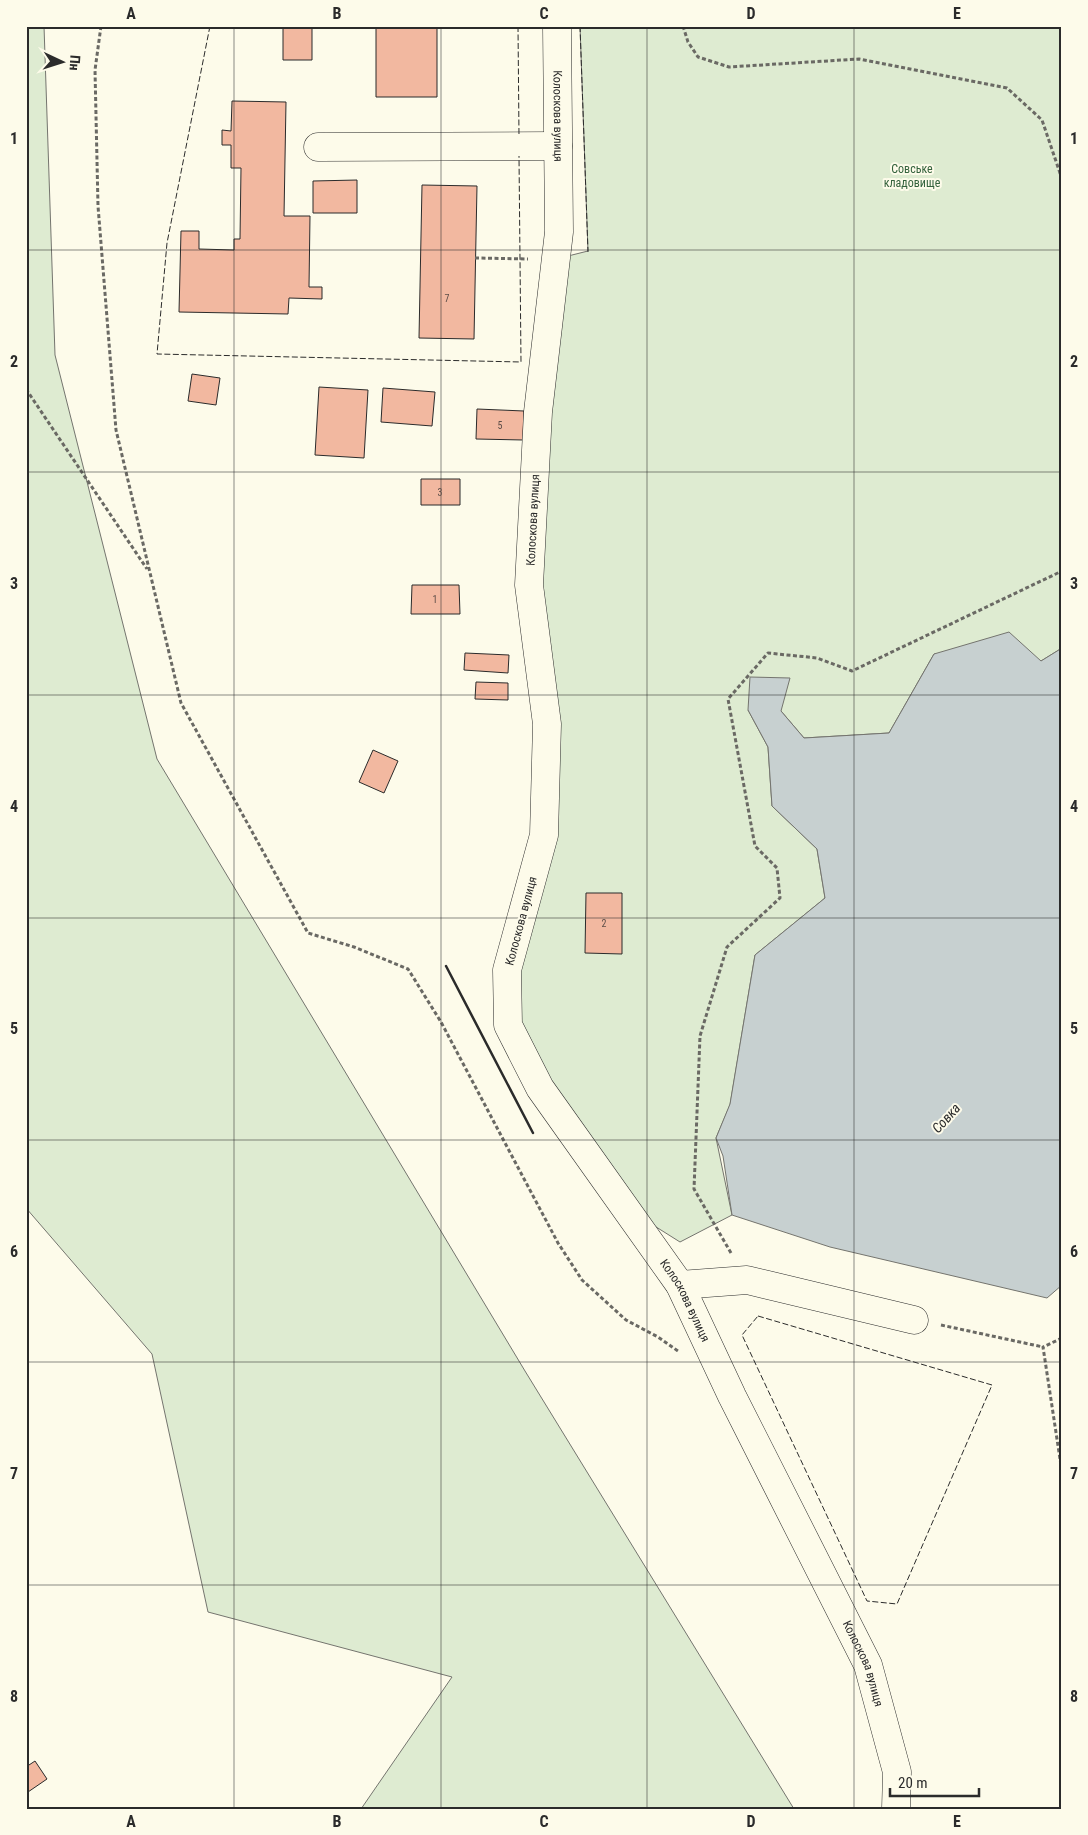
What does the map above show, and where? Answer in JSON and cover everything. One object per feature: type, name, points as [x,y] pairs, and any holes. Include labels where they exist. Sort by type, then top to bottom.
[{"type":"street","name":"Колоскова вулиця","points":[[557,26],[559,232],[538,412],[530,586],[547,724],[544,835],[508,970],[508,1025],[540,1088],[680,1284],[732,1396],[868,1666],[897,1772],[896,1809]]},
{"type":"street","points":[[318,147],[558,146]]},
{"type":"street","points":[[680,1284],[747,1280],[914,1320]]},
{"type":"path","points":[[101,26],[95,70],[98,206],[116,430],[148,571],[181,703],[308,933],[354,947],[408,969],[441,1022],[558,1243],[582,1280],[626,1320],[658,1337],[679,1352]]},
{"type":"path","points":[[683,26],[688,42],[698,57],[729,67],[859,59],[1007,88],[1042,120],[1062,180]]},
{"type":"path","points":[[475,258],[556,259]]},
{"type":"path","points":[[26,389],[148,571]]},
{"type":"path","points":[[747,1280],[694,1189],[700,1036],[727,947],[780,898],[777,868],[754,846],[728,699],[768,653],[817,658],[852,671],[1062,572]]},
{"type":"path","points":[[914,1320],[1043,1347],[1062,1338]]},
{"type":"path","points":[[1043,1347],[1062,1472]]},
{"type":"green space","points":[[26,26],[44,26],[55,355],[157,759],[525,1371],[794,1809],[361,1809],[452,1677],[208,1612],[152,1354],[26,1208]]},
{"type":"green space","name":"Совське кладовище","points":[[580,26],[1062,26],[1062,648],[1041,661],[934,654],[889,733],[804,738],[781,711],[748,710],[768,747],[772,806],[817,849],[825,898],[755,955],[730,1105],[716,1138],[732,1215],[680,1242],[626,1208],[508,1025],[544,835],[529,585],[556,259],[588,251]]},
{"type":"water","name":"Совка","points":[[1009,632],[1041,661],[1062,648],[1062,1285],[1047,1298],[830,1247],[732,1215],[723,1156],[716,1138],[730,1104],[755,955],[825,898],[817,849],[772,806],[768,747],[748,710],[750,677],[790,678],[781,711],[804,738],[889,733],[934,654]]},
{"type":"building","points":[[283,26],[312,26],[312,60],[283,60]]},
{"type":"building","points":[[376,26],[437,26],[437,97],[376,97]]},
{"type":"building","points":[[232,101],[286,102],[284,216],[310,216],[309,287],[322,287],[322,299],[289,298],[288,314],[179,312],[181,231],[199,231],[199,249],[234,250],[234,239],[240,239],[241,168],[231,168],[231,145],[222,145],[222,130],[231,131]]},
{"type":"building","points":[[357,180],[357,213],[313,213],[313,181]]},
{"type":"building","points":[[422,185],[477,186],[474,339],[419,338]]},
{"type":"building","points":[[192,374],[220,378],[216,405],[188,401]]},
{"type":"building","points":[[319,387],[368,390],[364,458],[315,455]]},
{"type":"building","points":[[383,388],[435,392],[432,426],[381,422]]},
{"type":"building","points":[[477,409],[524,411],[523,440],[476,439]]},
{"type":"building","points":[[421,479],[460,479],[460,505],[421,505]]},
{"type":"building","points":[[412,585],[459,585],[460,614],[411,614]]},
{"type":"building","points":[[465,653],[509,655],[508,673],[464,670]]},
{"type":"building","points":[[476,682],[508,683],[508,700],[475,699]]},
{"type":"building","points":[[373,750],[398,761],[384,793],[359,782]]},
{"type":"building","points":[[586,893],[622,893],[622,954],[585,953]]},
{"type":"building","points":[[35,1761],[47,1779],[28,1792],[26,1790],[26,1767]]},
{"type":"fence","points":[[210,26],[167,243],[157,354],[521,362],[519,156]]},
{"type":"fence","points":[[518,26],[519,136]]},
{"type":"fence","points":[[580,26],[588,252]]},
{"type":"fence","points":[[758,1316],[992,1385],[897,1604],[867,1601],[742,1335],[758,1316]]},
{"type":"wall","points":[[446,966],[533,1133]]}]
